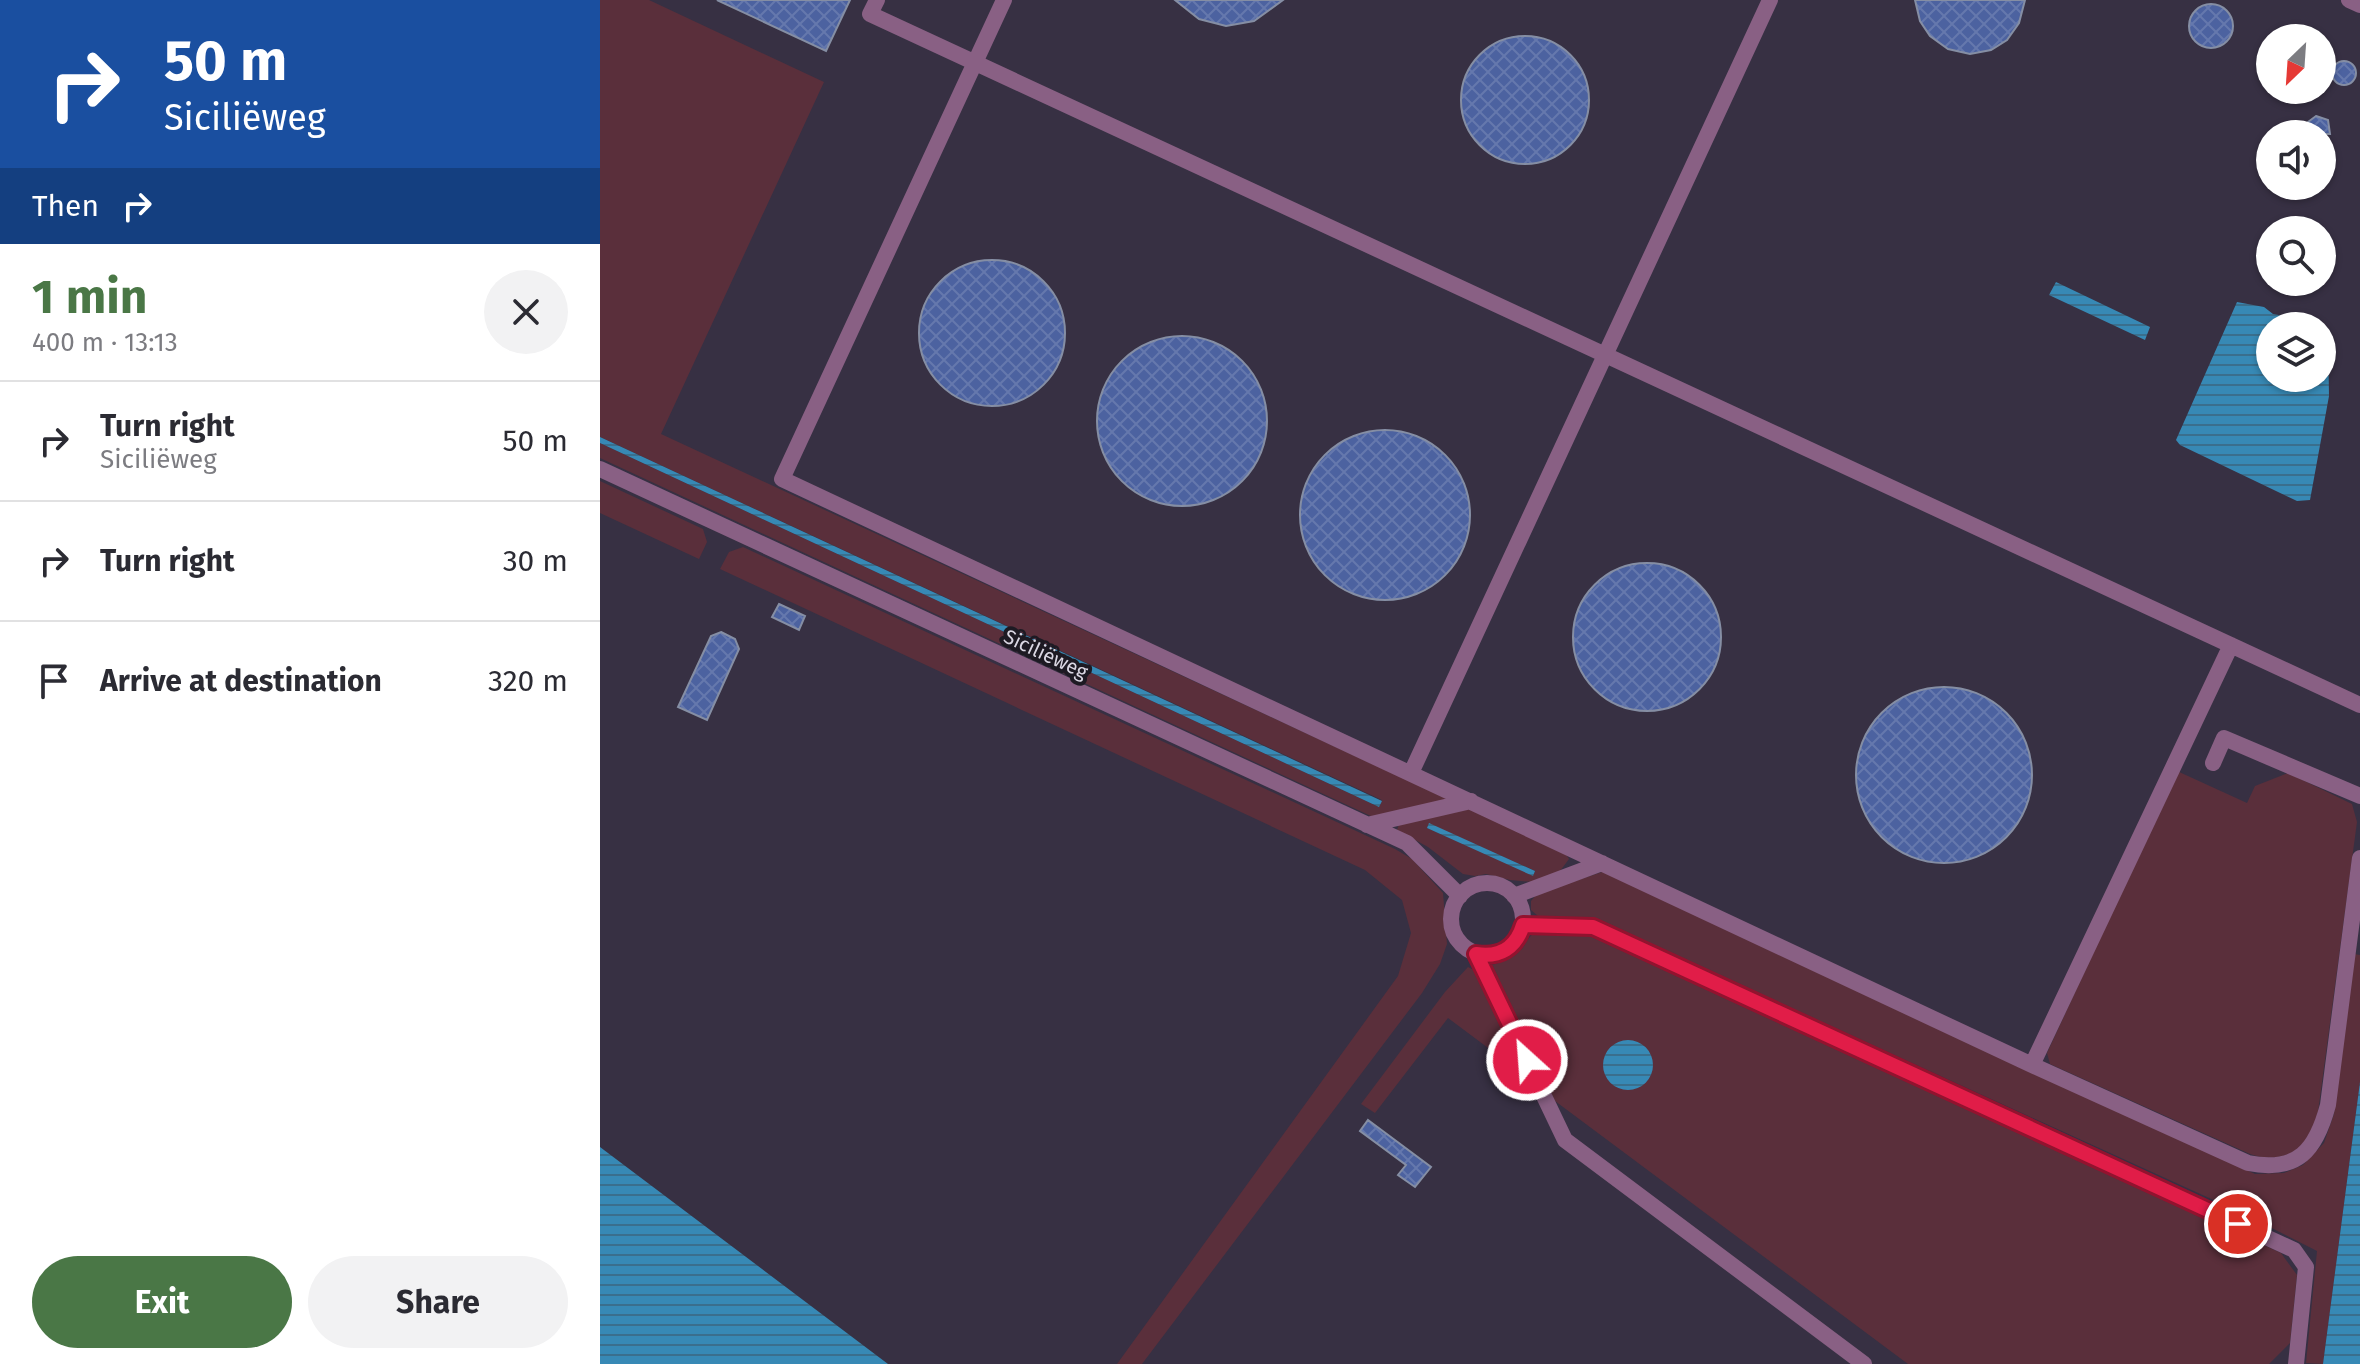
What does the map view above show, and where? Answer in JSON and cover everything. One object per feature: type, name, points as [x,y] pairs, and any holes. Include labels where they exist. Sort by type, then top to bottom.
[{"type":"street","points":[[877,0],[870,14],[2360,705]]},
{"type":"street","points":[[1004,0],[782,479],[2032,1065],[2248,1163],[2269,1167],[2290,1163],[2307,1152],[2321,1131],[2328,1105],[2360,858]]},
{"type":"street","points":[[1411,773],[1770,0]]},
{"type":"street","points":[[2349,0],[2360,5]]},
{"type":"street","name":"Siciliëweg","points":[[600,469],[1407,843],[1460,896]]},
{"type":"street","points":[[2032,1065],[2231,645]]},
{"type":"street","points":[[2213,763],[2224,738],[2360,796]]},
{"type":"street","points":[[1367,825],[1471,801]]},
{"type":"street","points":[[1514,896],[1602,863]]},
{"type":"street","points":[[1487,883],[1506,889],[1514,896],[1523,914],[1523,925],[1514,944],[1496,954],[1476,954],[1465,948],[1452,928],[1451,917],[1460,896],[1477,885],[1487,883]]},
{"type":"street","points":[[1523,925],[1593,927],[2294,1250],[2306,1267],[2296,1364]]},
{"type":"street","points":[[1476,954],[1565,1140],[1864,1364]]},
{"type":"shaded area","points":[[600,0],[649,0],[824,82],[661,434],[1450,800],[1373,817],[600,458],[600,443],[1379,807],[1382,800],[600,437]]},
{"type":"shaded area","points":[[600,481],[703,529],[707,542],[699,559],[600,513]]},
{"type":"shaded area","points":[[743,547],[1395,849],[1412,859],[1443,893],[1447,944],[1440,964],[1422,993],[1142,1364],[1117,1364],[1398,976],[1411,933],[1402,900],[1365,870],[720,569],[729,552]]},
{"type":"shaded area","points":[[2177,771],[2247,803],[2255,786],[2288,773],[2352,804],[2357,822],[2318,1112],[2310,1137],[2298,1149],[2283,1156],[2266,1158],[2250,1154],[2050,1064],[2047,1053]]},
{"type":"shaded area","points":[[1470,809],[1565,853],[1569,859],[1560,871],[1533,882],[1486,874],[1463,874],[1428,847],[1397,830],[1399,824]],"holes":[[[1429,824],[1535,871],[1533,875],[1427,828]]]},
{"type":"shaded area","points":[[1605,871],[2255,1174],[2284,1173],[2303,1165],[2324,1143],[2334,1114],[2354,954],[2360,955],[2360,1082],[2323,1364],[2306,1363],[2317,1251],[2240,1212],[1597,920],[1538,916],[1531,910],[1531,901],[1537,894]]},
{"type":"shaded area","points":[[1536,932],[1593,935],[2281,1253],[2297,1275],[2290,1343],[2269,1364],[1908,1364],[1555,1101],[1488,966],[1516,954]]},
{"type":"shaded area","points":[[1468,967],[1474,970],[1531,1080],[1448,1018],[1375,1113],[1361,1104],[1445,992]]},
{"type":"water","points":[[2056,282],[2150,327],[2145,340],[2049,295]]},
{"type":"water","points":[[2237,302],[2264,307],[2270,312],[2256,312],[2256,392],[2329,392],[2310,500],[2297,501],[2180,445],[2176,440]]},
{"type":"water","points":[[600,437],[1382,801],[1379,807],[600,443]]},
{"type":"water","points":[[1429,823],[1535,871],[1533,876],[1427,828]]},
{"type":"water","points":[[1628,1040],[1646,1047],[1653,1065],[1646,1083],[1628,1090],[1610,1083],[1603,1065],[1610,1047]]},
{"type":"water","points":[[2360,1082],[2360,1364],[2323,1364]]},
{"type":"water","points":[[600,1147],[888,1364],[600,1364]]},
{"type":"building","points":[[717,0],[850,0],[826,51]]},
{"type":"building","points":[[1175,0],[1283,0],[1254,21],[1226,26],[1199,19]]},
{"type":"building","points":[[1915,0],[2025,0],[2019,23],[2007,40],[1991,50],[1970,54],[1948,49],[1930,36],[1920,21]]},
{"type":"building","points":[[2211,4],[2227,10],[2233,26],[2227,42],[2211,48],[2195,42],[2189,26],[2195,10]]},
{"type":"building","points":[[1525,36],[1549,41],[1570,55],[1584,76],[1589,100],[1584,124],[1570,145],[1549,159],[1525,164],[1501,159],[1480,145],[1466,124],[1461,100],[1466,76],[1480,55],[1501,41]]},
{"type":"building","points":[[2339,62],[2349,62],[2355,68],[2355,78],[2349,84],[2336,81],[2336,65]]},
{"type":"building","points":[[992,260],[1020,265],[1044,281],[1060,305],[1065,333],[1060,361],[1044,385],[1020,401],[992,406],[964,401],[940,385],[924,361],[919,333],[924,305],[940,281],[964,265]]},
{"type":"building","points":[[1182,336],[1214,343],[1242,361],[1260,389],[1267,421],[1260,453],[1242,481],[1214,499],[1182,506],[1150,499],[1122,481],[1104,453],[1097,421],[1104,389],[1122,361],[1150,343]]},
{"type":"building","points":[[1385,430],[1417,437],[1445,455],[1463,483],[1470,515],[1463,547],[1445,575],[1417,593],[1385,600],[1353,593],[1325,575],[1307,547],[1300,515],[1307,483],[1325,455],[1353,437]]},
{"type":"building","points":[[1647,563],[1675,569],[1699,585],[1715,609],[1721,637],[1715,665],[1699,689],[1675,705],[1647,711],[1619,705],[1595,689],[1579,665],[1573,637],[1579,609],[1595,585],[1619,569]]},
{"type":"building","points":[[779,604],[805,616],[799,630],[772,617]]},
{"type":"building","points":[[721,632],[735,639],[739,649],[707,720],[678,707],[711,636]]},
{"type":"building","points":[[1944,687],[1978,694],[2006,713],[2025,741],[2032,775],[2025,809],[2006,837],[1978,856],[1944,863],[1910,856],[1882,837],[1863,809],[1856,775],[1863,741],[1882,713],[1910,694]]},
{"type":"building","points":[[1368,1120],[1431,1167],[1415,1187],[1398,1175],[1406,1165],[1360,1131]]},
{"type":"route","points":[[1527,1060],[1476,954],[1496,954],[1506,950],[1514,944],[1523,925],[1593,927],[2238,1224]]}]
